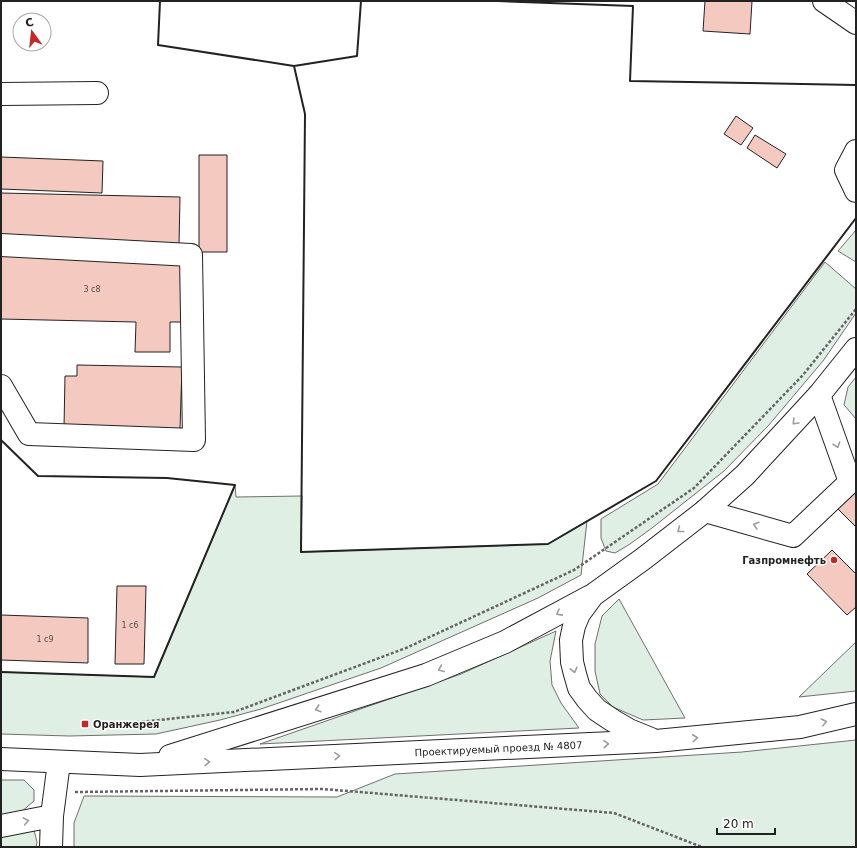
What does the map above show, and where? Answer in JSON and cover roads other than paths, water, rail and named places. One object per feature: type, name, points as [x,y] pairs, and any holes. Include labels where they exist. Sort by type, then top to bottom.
[{"type":"main road","points":[[824,1],[856,22]]},
{"type":"main road","points":[[1,94],[97,93]]},
{"type":"main road","points":[[856,152],[846,170],[856,191]]},
{"type":"main road","points":[[1,245],[191,255],[194,440],[29,434],[1,386]]},
{"type":"main road","points":[[656,741],[629,730],[612,720],[597,710],[587,700],[580,688],[572,662],[571,640],[574,626],[579,614],[594,595],[706,511],[745,475],[819,395],[856,349]]},
{"type":"main road","points":[[706,511],[793,536],[850,482],[819,395]]},
{"type":"main road","name":"Проектируемый проезд № 4807","points":[[140,765],[426,676],[505,642],[594,595]]},
{"type":"main road","name":"Проектируемый проезд № 4807","points":[[1,759],[140,765],[656,741],[800,727],[856,714]]},
{"type":"main road","points":[[51,847],[52,816],[59,762]]},
{"type":"main road","points":[[1,826],[52,816]]},
{"type":"place","name":"Газпромнефть","points":[[834,560]]},
{"type":"place","name":"Оранжерея","points":[[85,724]]}]
